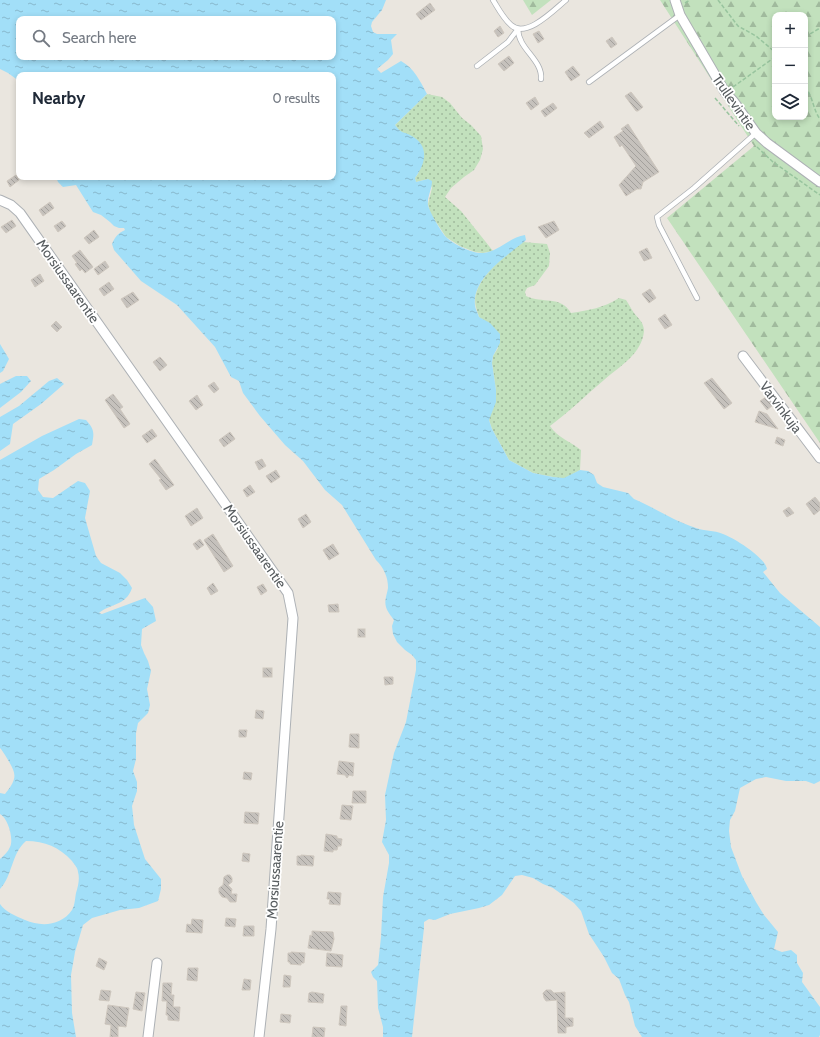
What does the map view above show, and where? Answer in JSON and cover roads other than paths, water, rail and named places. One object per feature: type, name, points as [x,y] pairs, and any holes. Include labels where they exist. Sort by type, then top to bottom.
[{"type":"street","name":"Trullevintie","points":[[675,0],[680,15],[725,92],[756,133],[773,148],[820,182]]},
{"type":"street","name":"Morsiussaarentie","points":[[0,200],[12,205],[20,213],[288,593],[293,618],[271,929],[260,1037]]},
{"type":"street","name":"Varvinkuja","points":[[743,356],[820,458]]},
{"type":"street","points":[[148,1037],[157,964]]},
{"type":"lane","points":[[493,0],[506,20],[518,29],[525,29],[535,25],[566,0]]},
{"type":"lane","points":[[589,82],[680,15]]},
{"type":"lane","points":[[477,66],[508,42],[518,29]]},
{"type":"lane","points":[[518,29],[518,36],[521,43],[537,64],[541,74],[541,79]]},
{"type":"lane","points":[[697,298],[658,225],[657,217],[694,188],[756,133]]},
{"type":"water","points":[[0,0],[386,0],[382,10],[372,22],[371,26],[373,32],[377,34],[397,34],[391,40],[393,54],[377,69],[381,73],[401,61],[410,67],[427,94],[395,125],[401,131],[410,135],[421,144],[424,160],[415,178],[416,182],[428,179],[432,181],[428,205],[436,222],[449,240],[463,248],[479,253],[494,250],[520,236],[525,235],[526,240],[492,268],[485,277],[479,286],[475,306],[479,317],[490,323],[500,334],[500,343],[493,356],[492,363],[496,390],[496,402],[489,420],[492,429],[509,460],[533,473],[553,477],[564,478],[580,470],[588,471],[594,475],[597,483],[603,487],[628,493],[634,499],[688,525],[699,529],[720,533],[734,539],[761,559],[767,569],[763,572],[780,593],[820,627],[820,781],[814,784],[806,781],[786,781],[766,777],[756,779],[740,788],[735,811],[730,820],[729,831],[731,847],[742,876],[764,915],[778,932],[774,949],[782,952],[791,950],[797,955],[797,963],[803,973],[802,982],[820,1007],[819,1037],[642,1037],[635,1026],[629,1002],[619,979],[612,973],[604,957],[589,934],[581,911],[574,903],[553,888],[533,878],[522,875],[515,876],[502,895],[489,905],[450,914],[435,920],[429,919],[424,922],[412,1037],[383,1037],[383,1027],[378,1008],[377,981],[371,972],[378,965],[383,897],[389,863],[389,855],[382,842],[386,820],[385,795],[394,753],[406,722],[416,670],[416,660],[397,642],[393,634],[392,626],[394,620],[385,604],[388,588],[385,573],[342,505],[325,490],[303,461],[285,445],[260,416],[243,393],[239,381],[231,377],[215,347],[177,305],[141,281],[114,250],[112,244],[114,239],[120,232],[125,230],[124,228],[114,226],[101,215],[93,212],[76,185],[63,187],[57,180],[336,180],[336,72],[16,72],[16,79],[0,69]]},
{"type":"water","points":[[0,344],[9,359],[3,371],[0,373]]},
{"type":"water","points":[[16,376],[27,376],[31,381],[21,392],[0,408],[0,384]]},
{"type":"water","points":[[57,378],[64,384],[41,404],[13,424],[10,444],[0,451],[0,417],[19,406],[49,381]]},
{"type":"water","points":[[79,419],[86,420],[91,426],[93,434],[92,445],[39,479],[38,490],[43,497],[53,498],[78,481],[85,483],[90,491],[85,518],[96,556],[101,563],[120,573],[132,588],[126,598],[99,613],[102,614],[145,598],[153,607],[156,621],[142,629],[141,645],[151,671],[147,689],[150,705],[148,713],[138,723],[136,733],[136,759],[133,771],[137,782],[137,791],[132,806],[134,825],[145,859],[161,879],[161,889],[158,901],[139,908],[120,910],[92,918],[83,925],[75,952],[71,975],[72,1013],[76,1037],[0,1037],[0,904],[11,914],[31,922],[38,924],[50,924],[57,922],[67,915],[73,908],[79,877],[76,866],[62,852],[39,842],[26,841],[17,852],[7,877],[0,889],[0,859],[9,849],[11,834],[6,820],[0,814],[0,793],[5,794],[9,788],[14,779],[14,771],[0,748],[0,460],[42,436]]}]
